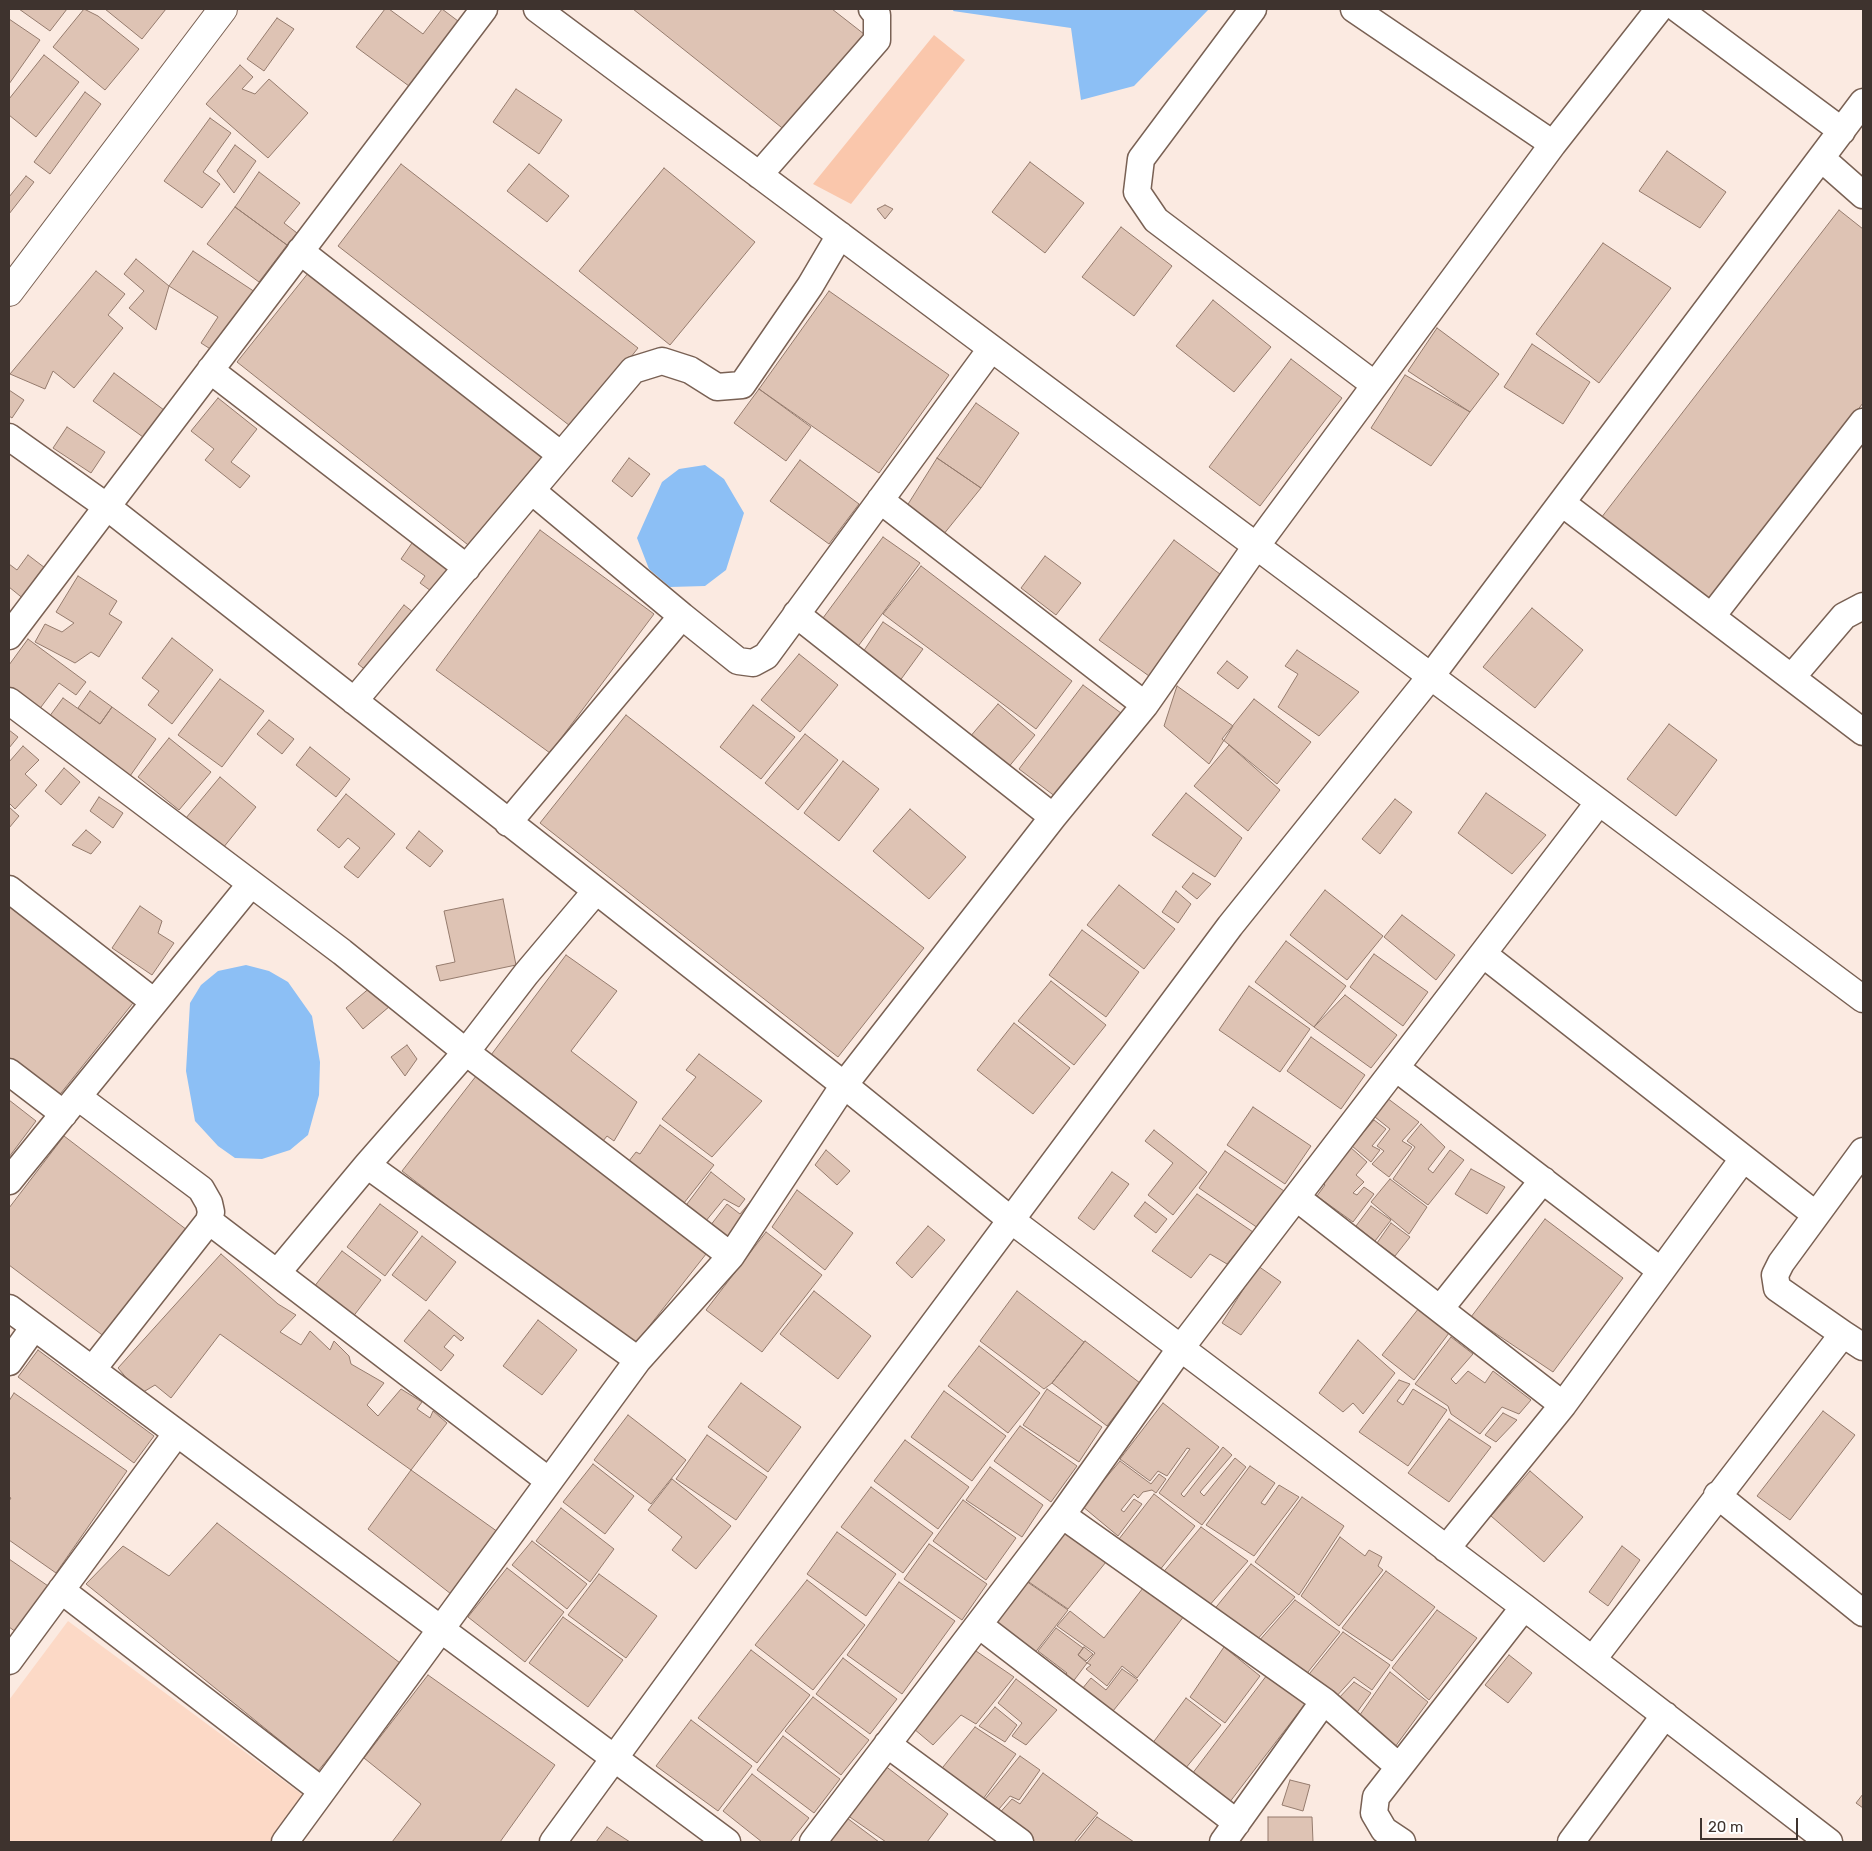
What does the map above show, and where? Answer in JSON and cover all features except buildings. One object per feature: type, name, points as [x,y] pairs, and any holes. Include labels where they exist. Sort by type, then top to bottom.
[{"type":"street","points":[[9,636],[484,9]]},
{"type":"street","points":[[537,9],[1863,999]]},
{"type":"street","points":[[759,175],[877,40],[877,15],[872,9]]},
{"type":"street","points":[[1253,9],[1141,159],[1137,192],[1156,220],[1375,385]]},
{"type":"street","points":[[1354,9],[1553,144]]},
{"type":"street","points":[[285,1842],[638,1360],[731,1256],[844,1085],[1053,817],[1145,704],[1257,545],[1375,385],[1553,144],[1658,9]]},
{"type":"street","points":[[1678,9],[1842,131]]},
{"type":"street","points":[[9,292],[217,11]]},
{"type":"street","points":[[553,1842],[616,1759],[827,1467],[1230,926],[1431,676],[1863,102]]},
{"type":"street","points":[[1821,158],[1863,195]]},
{"type":"street","points":[[354,701],[632,370],[662,360],[690,370],[717,387],[742,385],[810,286],[840,235]]},
{"type":"street","points":[[300,251],[561,455]]},
{"type":"street","points":[[532,490],[738,661],[753,663],[766,656],[991,349]]},
{"type":"street","points":[[210,370],[467,568]]},
{"type":"street","points":[[1712,616],[1863,422]]},
{"type":"street","points":[[9,437],[106,506],[844,1085],[1011,1220],[1593,1659],[1830,1842]]},
{"type":"street","points":[[880,500],[1145,704]]},
{"type":"street","points":[[1562,503],[1863,732]]},
{"type":"street","points":[[1792,677],[1844,616],[1863,606]]},
{"type":"street","points":[[796,614],[1053,817]]},
{"type":"street","points":[[508,823],[682,616]]},
{"type":"street","points":[[9,701],[250,885],[342,952],[466,1052],[731,1256]]},
{"type":"street","points":[[813,1842],[1062,1514],[1180,1349],[1599,802]]},
{"type":"street","points":[[9,1181],[250,885]]},
{"type":"street","points":[[9,889],[154,1002]]},
{"type":"street","points":[[277,1273],[367,1164],[466,1052],[526,974],[596,891]]},
{"type":"street","points":[[1483,954],[1816,1215]]},
{"type":"street","points":[[1396,1068],[1661,1271]]},
{"type":"street","points":[[9,1072],[71,1105],[201,1190],[209,1203],[209,1221],[92,1370]]},
{"type":"street","points":[[1593,1659],[1718,1495],[1853,1341],[1777,1288],[1776,1275],[1781,1263],[1863,1151]]},
{"type":"street","points":[[1446,1549],[1563,1404],[1743,1159]]},
{"type":"street","points":[[367,1164],[638,1360]]},
{"type":"street","points":[[1440,1309],[1543,1180]]},
{"type":"street","points":[[1297,1198],[1563,1404]]},
{"type":"street","points":[[209,1221],[549,1482]]},
{"type":"street","points":[[9,1308],[726,1842]]},
{"type":"street","points":[[9,1362],[34,1327]]},
{"type":"street","points":[[11,1653],[61,1590],[177,1433]]},
{"type":"street","points":[[1718,1495],[1863,1614]]},
{"type":"street","points":[[1062,1514],[1324,1702],[1398,1766]]},
{"type":"street","points":[[61,1590],[322,1791]]},
{"type":"street","points":[[1402,1842],[1384,1830],[1374,1812],[1376,1797],[1398,1766],[1524,1607]]},
{"type":"street","points":[[979,1624],[1230,1832],[1324,1702]]},
{"type":"street","points":[[1571,1842],[1665,1715]]},
{"type":"street","points":[[888,1744],[1020,1842]]},
{"type":"shaded area","points":[[934,35],[965,60],[851,204],[813,184]]},
{"type":"shaded area","points":[[68,1621],[311,1801],[280,1842],[9,1842],[9,1700]]},
{"type":"water","points":[[954,9],[1209,9],[1134,86],[1081,100],[1071,28],[953,11]]},
{"type":"water","points":[[705,465],[724,479],[744,513],[726,570],[705,586],[670,587],[649,569],[637,538],[662,482],[679,469]]},
{"type":"water","points":[[246,965],[269,971],[288,982],[312,1016],[320,1062],[319,1095],[308,1135],[290,1150],[262,1159],[235,1158],[218,1146],[195,1121],[186,1071],[190,1003],[201,985],[218,971]]}]
